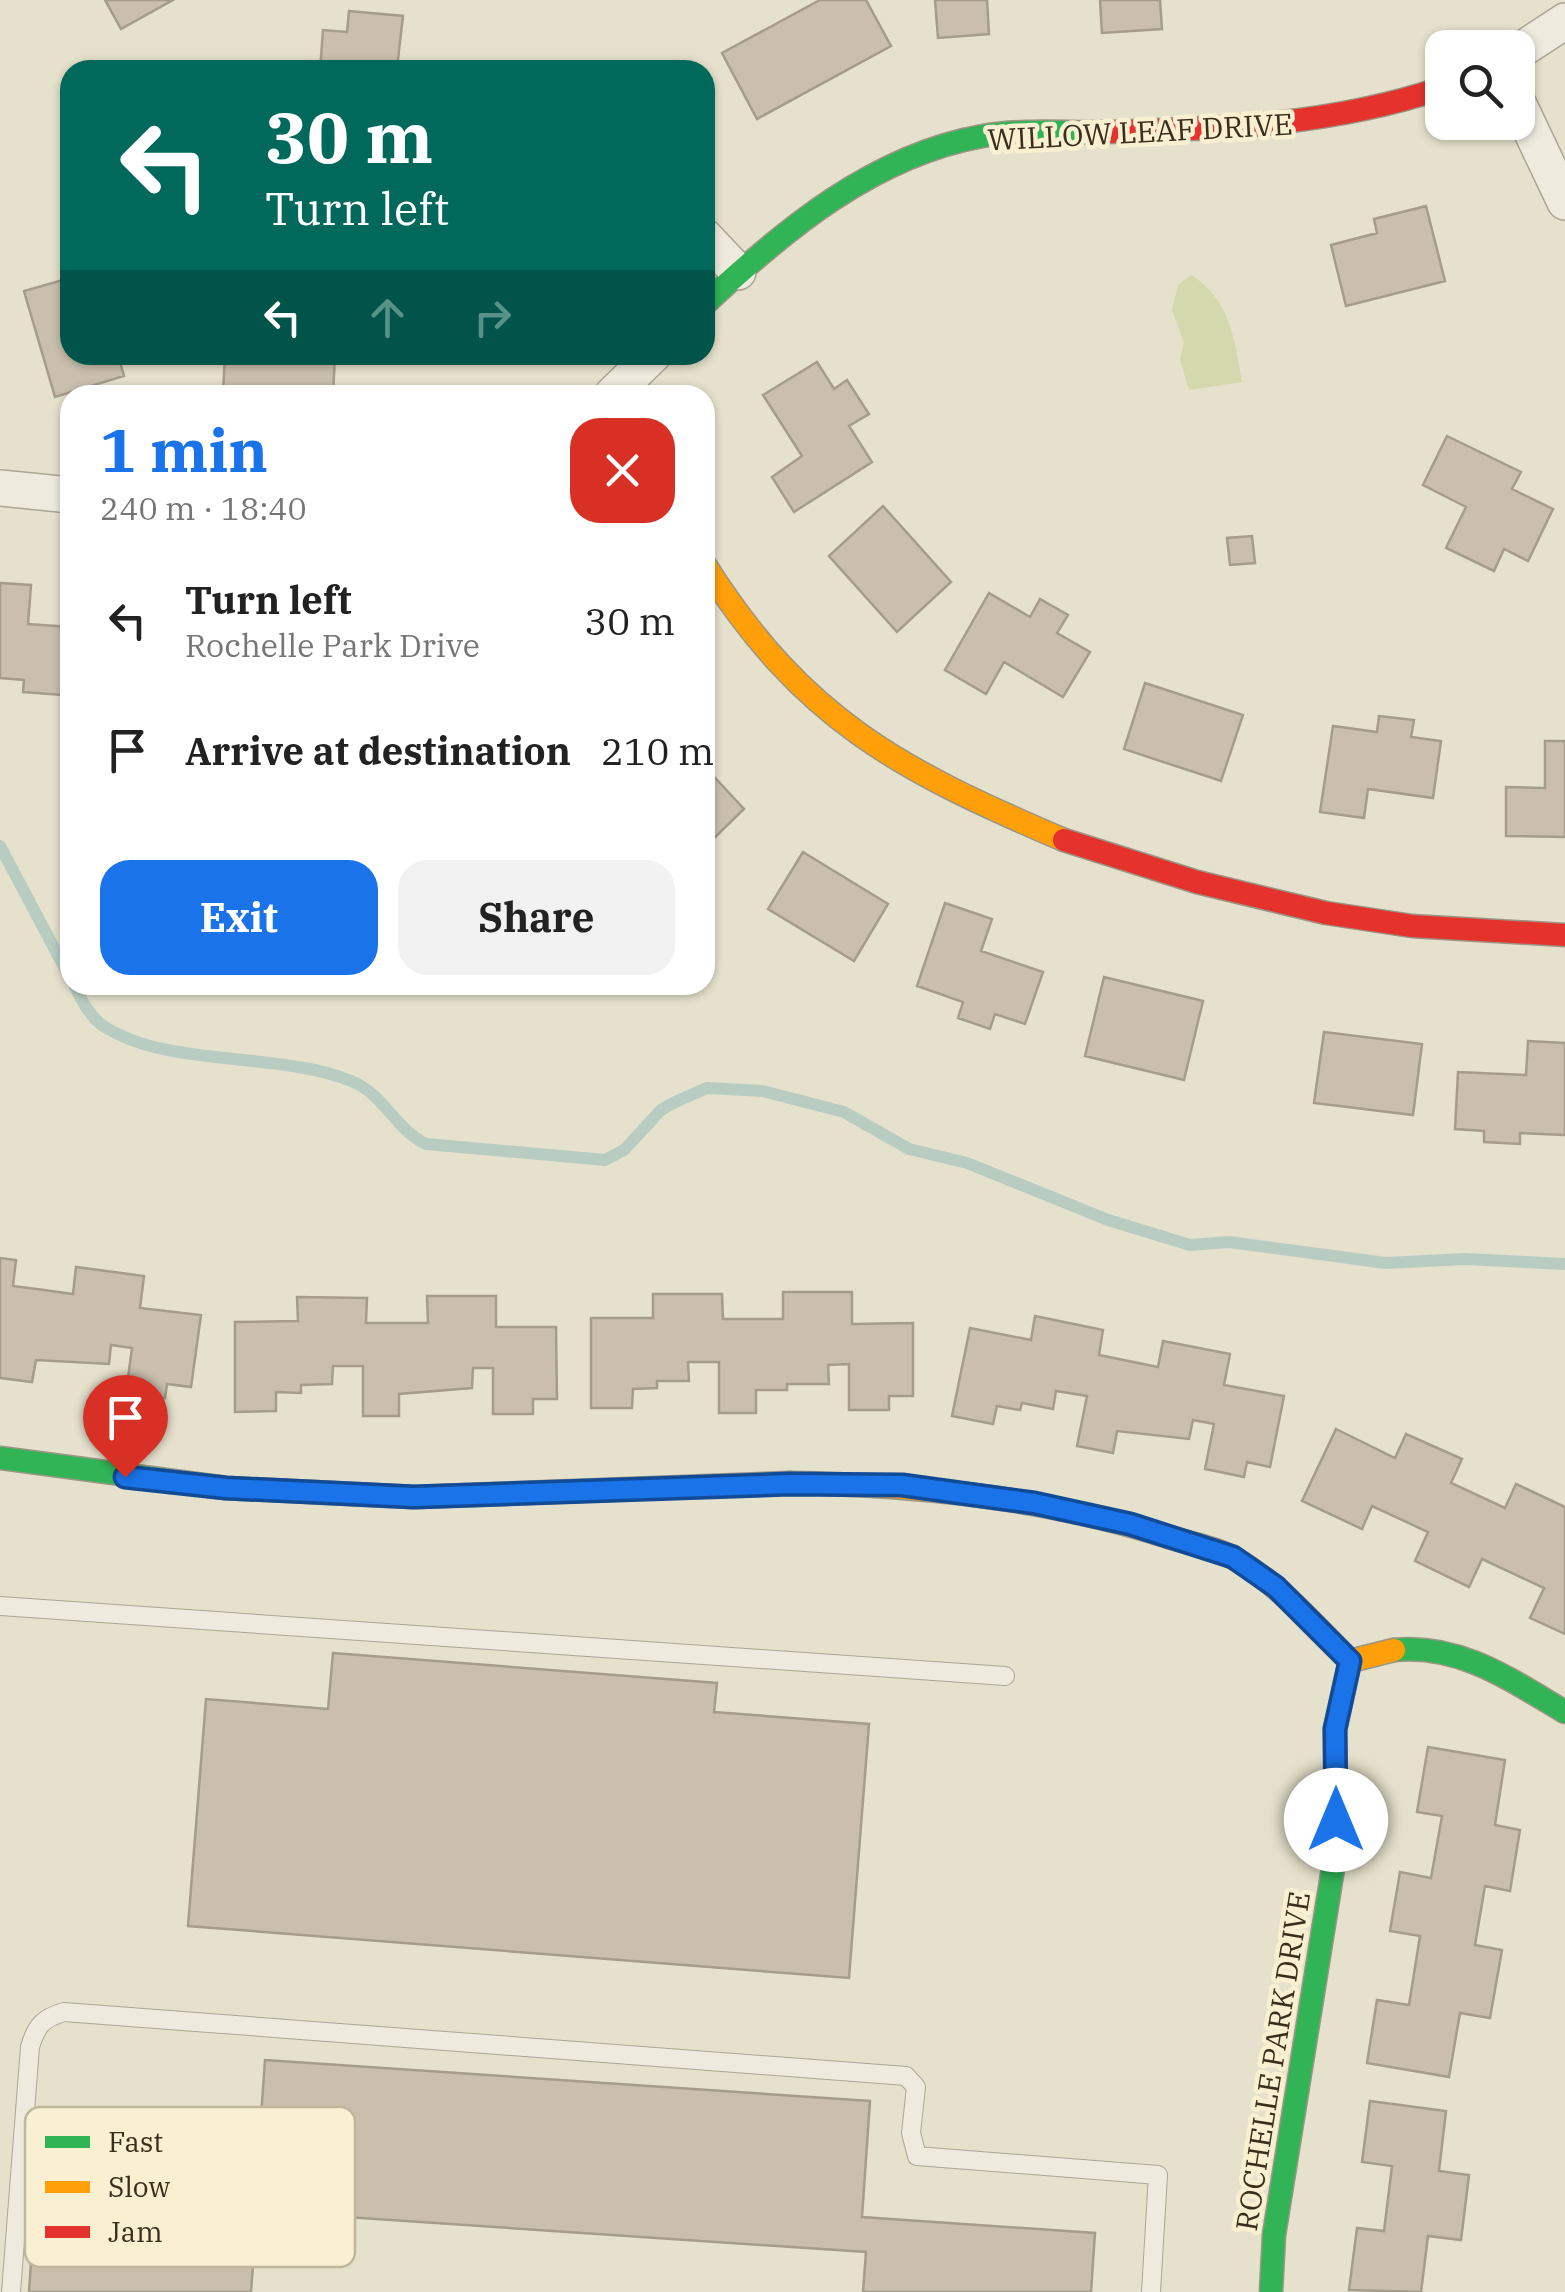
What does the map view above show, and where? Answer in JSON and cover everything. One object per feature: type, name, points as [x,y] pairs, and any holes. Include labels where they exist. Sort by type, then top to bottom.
[{"type":"street","points":[[1535,40],[1565,20]]},
{"type":"street","name":"WILLOW LEAF DRIVE","points":[[715,294],[822,204],[887,168],[981,136],[1312,122],[1377,109],[1425,93]]},
{"type":"street","points":[[1535,139],[1565,202]]},
{"type":"street","points":[[715,248],[738,272]]},
{"type":"street","points":[[622,385],[643,365]]},
{"type":"street","points":[[0,488],[60,493]]},
{"type":"street","points":[[715,582],[745,628],[812,699],[890,758],[973,801],[1097,852],[1197,882],[1326,912],[1412,926],[1565,935]]},
{"type":"street","points":[[0,1458],[226,1488],[396,1496],[790,1484],[902,1485],[1034,1503],[1130,1524],[1233,1557],[1276,1587],[1350,1661],[1388,1648],[1428,1646],[1475,1660],[1565,1712]]},
{"type":"street","name":"ROCHELLE PARK DRIVE","points":[[1271,2292],[1274,2235],[1336,1850],[1335,1729],[1350,1661]]},
{"type":"lane","points":[[0,1606],[1005,1676]]},
{"type":"lane","points":[[25,2107],[34,2030],[46,2017],[64,2012],[906,2076],[916,2087],[911,2133],[917,2156],[1158,2175],[1151,2292]]},
{"type":"lane","points":[[11,2292],[25,2111]]},
{"type":"green space","points":[[1191,275],[1215,296],[1223,309],[1242,382],[1189,390],[1180,360],[1184,342],[1172,310],[1178,285]]},
{"type":"building","points":[[105,0],[173,0],[121,29]]},
{"type":"building","points":[[820,0],[866,0],[891,46],[757,119],[722,53]]},
{"type":"building","points":[[935,0],[987,0],[989,34],[938,38]]},
{"type":"building","points":[[1100,0],[1160,0],[1162,29],[1102,33]]},
{"type":"building","points":[[349,11],[403,16],[398,60],[321,60],[323,30],[347,32]]},
{"type":"building","points":[[1426,206],[1445,281],[1346,306],[1331,245],[1377,233],[1374,219]]},
{"type":"building","points":[[60,281],[60,365],[121,365],[124,376],[94,385],[60,385],[60,395],[55,397],[24,291]]},
{"type":"building","points":[[817,362],[834,389],[847,380],[869,414],[849,426],[872,462],[794,512],[772,477],[802,456],[763,395]]},
{"type":"building","points":[[224,365],[334,365],[334,385],[223,385]]},
{"type":"building","points":[[1447,436],[1521,472],[1512,489],[1553,509],[1528,561],[1504,549],[1494,571],[1446,548],[1466,507],[1423,485]]},
{"type":"building","points":[[883,506],[951,582],[897,632],[829,556]]},
{"type":"building","points":[[1252,536],[1255,563],[1230,565],[1227,538]]},
{"type":"building","points":[[0,583],[31,585],[28,624],[60,626],[60,695],[23,692],[24,680],[0,678]]},
{"type":"building","points":[[989,593],[1030,617],[1040,599],[1068,615],[1057,633],[1090,652],[1063,697],[1004,662],[986,694],[945,670]]},
{"type":"building","points":[[1145,683],[1243,715],[1221,781],[1124,749]]},
{"type":"building","points":[[1379,716],[1414,720],[1411,737],[1441,741],[1433,798],[1368,789],[1364,818],[1320,812],[1333,726],[1377,732]]},
{"type":"building","points":[[1545,741],[1565,741],[1565,837],[1506,836],[1506,787],[1545,788]]},
{"type":"building","points":[[715,778],[744,809],[715,837]]},
{"type":"building","points":[[803,852],[888,904],[854,961],[768,909]]},
{"type":"building","points":[[945,903],[992,919],[981,951],[1043,972],[1025,1024],[995,1014],[990,1029],[958,1018],[963,1002],[917,986]]},
{"type":"building","points":[[1104,977],[1203,1001],[1184,1080],[1085,1056]]},
{"type":"building","points":[[1324,1032],[1422,1044],[1413,1115],[1314,1103]]},
{"type":"building","points":[[1528,1041],[1565,1043],[1565,1135],[1520,1133],[1520,1144],[1484,1142],[1484,1131],[1455,1129],[1458,1072],[1526,1075]]},
{"type":"building","points":[[0,1258],[16,1260],[13,1286],[73,1294],[76,1267],[144,1276],[140,1308],[201,1315],[191,1387],[167,1384],[165,1398],[126,1393],[132,1348],[111,1345],[109,1364],[36,1360],[32,1382],[0,1378]]},
{"type":"building","points":[[783,1292],[852,1292],[852,1324],[913,1323],[913,1396],[889,1396],[889,1410],[849,1410],[849,1364],[828,1365],[829,1384],[787,1384],[787,1390],[756,1390],[756,1413],[719,1413],[719,1362],[688,1362],[689,1381],[657,1381],[657,1388],[633,1389],[632,1408],[591,1408],[591,1318],[653,1318],[653,1294],[722,1294],[723,1319],[783,1319]]},
{"type":"building","points":[[427,1296],[496,1296],[496,1327],[556,1327],[557,1399],[533,1399],[533,1414],[493,1414],[493,1368],[473,1368],[472,1388],[399,1394],[399,1416],[363,1416],[363,1366],[333,1366],[332,1384],[301,1385],[301,1393],[276,1392],[276,1411],[235,1412],[235,1322],[298,1321],[297,1297],[367,1298],[366,1323],[428,1323]]},
{"type":"building","points":[[1035,1316],[1103,1330],[1099,1355],[1158,1367],[1163,1341],[1230,1354],[1224,1385],[1284,1396],[1270,1467],[1247,1462],[1244,1477],[1205,1469],[1214,1424],[1193,1420],[1189,1439],[1117,1431],[1113,1453],[1077,1446],[1087,1396],[1056,1391],[1053,1409],[1022,1403],[1020,1410],[997,1406],[993,1424],[952,1416],[970,1328],[1031,1340]]},
{"type":"building","points":[[1336,1429],[1395,1458],[1406,1434],[1462,1459],[1451,1483],[1505,1508],[1516,1484],[1565,1507],[1565,1634],[1530,1618],[1544,1588],[1482,1559],[1469,1587],[1415,1561],[1428,1532],[1372,1506],[1362,1529],[1302,1501]]},
{"type":"building","points":[[333,1653],[717,1683],[714,1712],[869,1724],[849,1978],[188,1926],[206,1699],[328,1709]]},
{"type":"building","points":[[1428,1747],[1505,1760],[1495,1825],[1520,1830],[1510,1891],[1485,1886],[1475,1945],[1502,1950],[1490,2018],[1460,2013],[1449,2077],[1367,2063],[1377,2000],[1409,2005],[1420,1936],[1390,1931],[1400,1872],[1431,1878],[1442,1816],[1417,1812]]},
{"type":"building","points":[[265,2060],[870,2101],[862,2217],[1095,2233],[1091,2292],[863,2292],[866,2252],[355,2218],[355,2107],[262,2107]]},
{"type":"building","points":[[1370,2101],[1446,2111],[1439,2171],[1469,2175],[1461,2240],[1428,2236],[1421,2292],[1349,2290],[1357,2228],[1384,2231],[1392,2166],[1362,2162]]},
{"type":"building","points":[[31,2267],[253,2267],[251,2292],[29,2292]]},
{"type":"waterway","points":[[0,846],[60,959]]},
{"type":"waterway","points":[[80,995],[95,1019],[131,1040],[160,1049],[290,1066],[351,1081],[372,1094],[406,1130],[426,1144],[605,1160],[624,1150],[661,1110],[707,1088],[763,1091],[844,1112],[909,1149],[967,1163],[1108,1220],[1190,1245],[1229,1242],[1386,1263],[1465,1259],[1565,1264]]},
{"type":"traffic: fast","points":[[715,295],[799,223],[868,178],[905,160],[983,136],[1106,132]]},
{"type":"traffic: fast","points":[[0,1458],[226,1488],[414,1497],[790,1483]]},
{"type":"traffic: fast","points":[[1394,1650],[1418,1649],[1462,1658],[1504,1676],[1565,1712]]},
{"type":"traffic: fast","points":[[1271,2292],[1274,2235],[1336,1850],[1335,1729],[1350,1661]]},
{"type":"traffic: slow","points":[[715,579],[779,664],[818,702],[860,734],[952,789],[1064,840]]},
{"type":"traffic: slow","points":[[790,1483],[983,1496],[1125,1524],[1237,1560],[1283,1594],[1350,1661],[1394,1650]]},
{"type":"traffic: jam","points":[[1106,132],[1276,123],[1359,110],[1425,93]]},
{"type":"traffic: jam","points":[[1064,840],[1197,882],[1326,913],[1412,926],[1565,935]]},
{"type":"route","points":[[125,1477],[226,1488],[414,1497],[790,1484],[902,1485],[1034,1503],[1130,1524],[1233,1557],[1276,1587],[1350,1661],[1335,1729],[1336,1820]]}]
